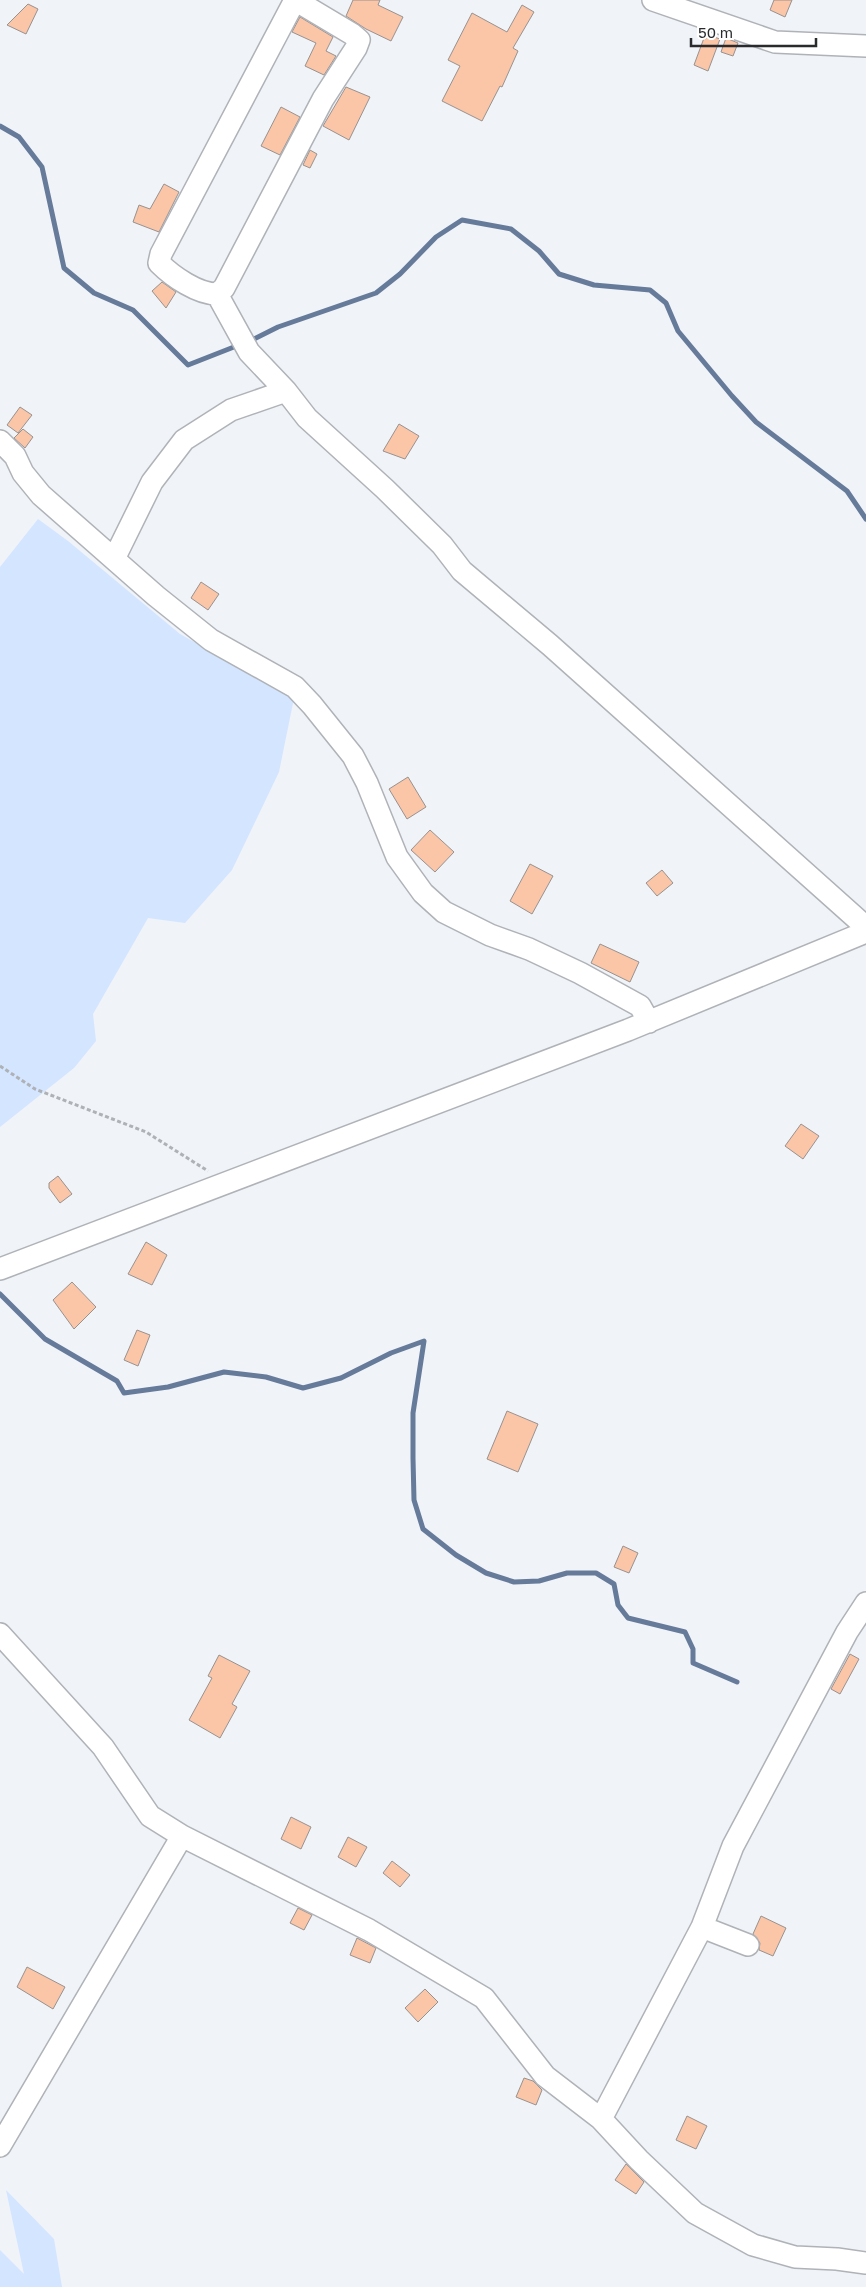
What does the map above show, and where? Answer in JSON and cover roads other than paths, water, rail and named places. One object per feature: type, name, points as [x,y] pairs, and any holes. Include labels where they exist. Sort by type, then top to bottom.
[{"type":"street","points":[[295,0],[352,34],[358,40],[356,48],[324,99],[224,288],[217,294],[206,294],[166,270],[159,263],[161,254],[295,0]]},
{"type":"street","points":[[653,0],[775,42],[866,46]]},
{"type":"street","points":[[217,294],[245,346],[286,391],[307,418],[385,489],[442,545],[462,571],[558,652],[866,927]]},
{"type":"street","points":[[114,559],[152,482],[184,440],[231,410],[286,391]]},
{"type":"street","points":[[0,441],[15,456],[23,473],[41,495],[114,559],[212,640],[295,687],[312,705],[353,756],[367,783],[398,858],[422,893],[444,912],[490,935],[529,949],[580,973],[640,1006],[649,1022]]},
{"type":"street","points":[[0,1269],[649,1022],[866,932]]},
{"type":"street","points":[[601,2119],[702,1927],[733,1846],[847,1632],[866,1603]]},
{"type":"street","points":[[0,1634],[103,1747],[150,1816],[182,1836],[370,1930],[484,1998],[545,2076],[601,2119],[639,2160],[695,2212],[753,2245],[794,2257],[837,2258],[866,2263]]},
{"type":"street","points":[[0,2146],[182,1836]]},
{"type":"street","points":[[702,1927],[748,1945]]},
{"type":"waterway","points":[[0,126],[19,137],[42,167],[64,268],[94,293],[133,310],[188,365],[239,345]]},
{"type":"waterway","points":[[250,341],[278,327],[376,293],[400,274],[436,237],[462,220],[511,229],[539,251],[559,274],[594,285],[650,290],[666,303],[678,331],[756,422],[847,491],[866,519]]},
{"type":"waterway","points":[[0,1294],[45,1339],[117,1381],[124,1393],[168,1387],[224,1372],[266,1377],[303,1388],[341,1378],[391,1353],[424,1341],[413,1413],[414,1500],[423,1529],[456,1555],[486,1573],[514,1582],[539,1581],[567,1573],[596,1573],[614,1584],[618,1605],[628,1618],[685,1632],[693,1649],[693,1663],[737,1682]]}]
